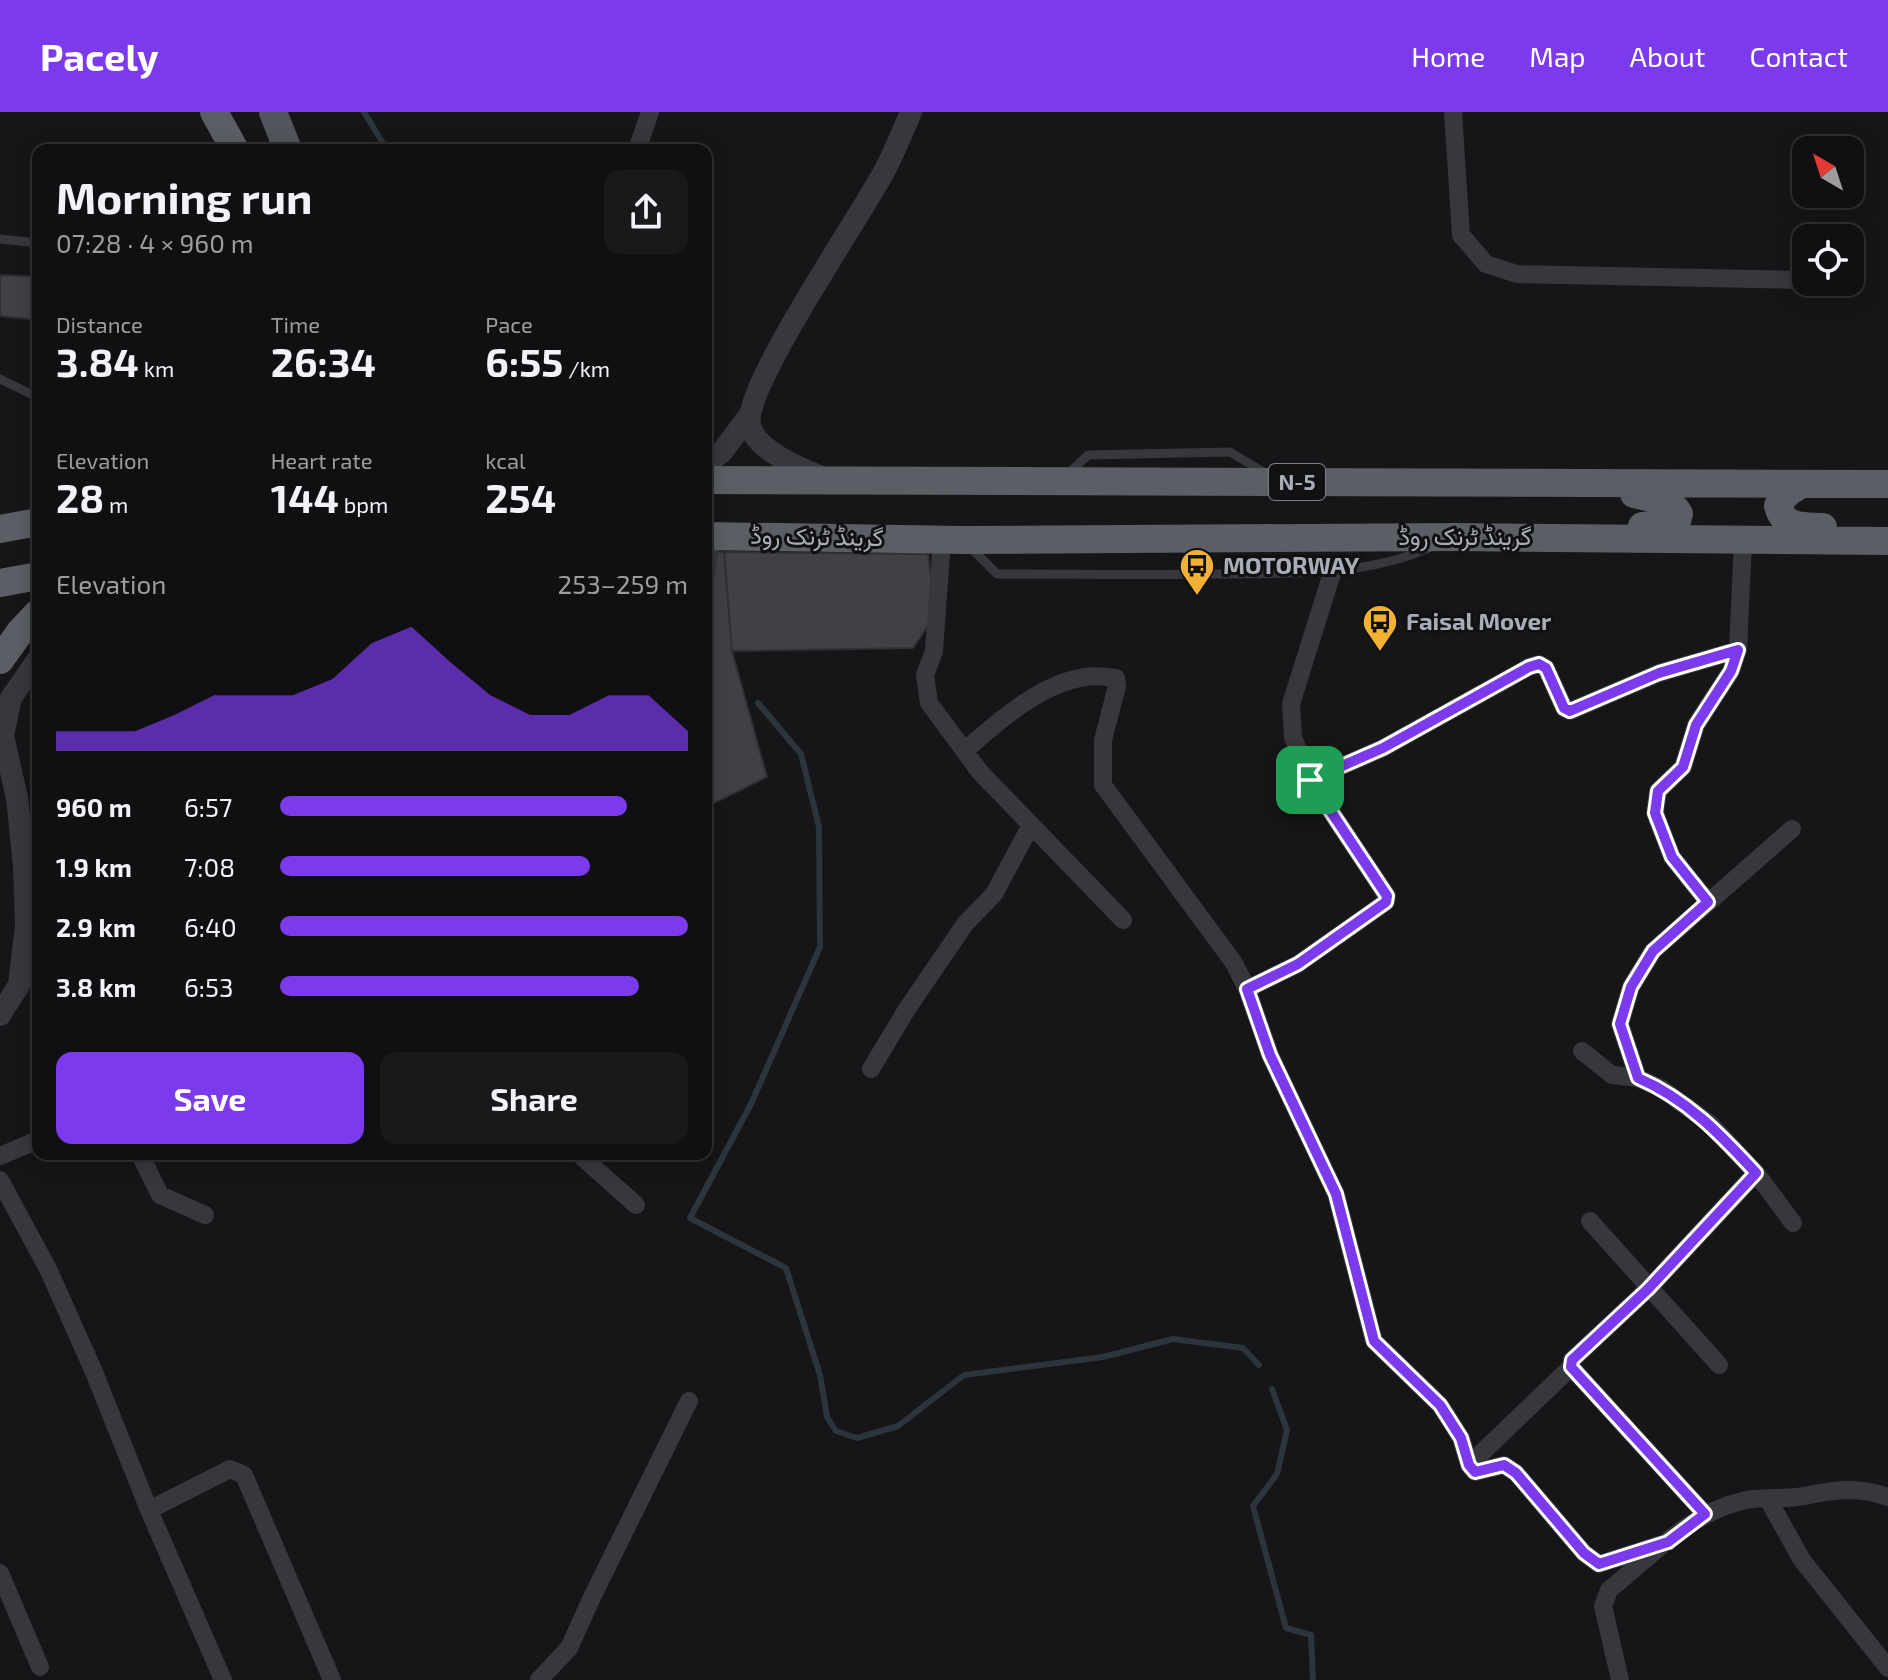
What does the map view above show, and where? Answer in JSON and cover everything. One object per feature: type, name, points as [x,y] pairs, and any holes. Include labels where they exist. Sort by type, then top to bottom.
[{"type":"highway","points":[[214,112],[232,144]]},
{"type":"highway","name":"N-5","points":[[712,480],[1888,484]]},
{"type":"highway","points":[[1462,483],[1482,497],[1627,492],[1668,503],[1676,507],[1679,514],[1677,521],[1670,524],[1627,529],[1605,538]]},
{"type":"highway","points":[[1802,484],[1787,492],[1778,506],[1780,515],[1789,523],[1798,526],[1888,527]]},
{"type":"highway","points":[[0,529],[32,518]]},
{"type":"highway","name":"گرینڈ ٹرنک روڈ","points":[[712,536],[952,540],[1454,537],[1888,541]]},
{"type":"highway","points":[[0,583],[32,577]]},
{"type":"highway","points":[[0,660],[32,619]]},
{"type":"main road","points":[[273,112],[286,144]]},
{"type":"street","points":[[639,144],[650,112]]},
{"type":"street","points":[[712,459],[721,453],[749,416],[754,397],[772,361],[886,168],[911,112]]},
{"type":"street","points":[[1453,112],[1461,235],[1486,264],[1517,274],[1792,280]]},
{"type":"street","points":[[749,416],[753,434],[771,450],[793,465],[835,482]]},
{"type":"street","points":[[952,540],[934,651],[925,675],[929,703],[980,772],[1123,920]]},
{"type":"street","points":[[1708,902],[1672,857],[1655,813],[1658,791],[1683,767],[1696,725],[1731,671],[1738,650],[1743,541]]},
{"type":"street","points":[[1247,989],[1298,964],[1386,902],[1387,896],[1310,780],[1293,737],[1291,704],[1333,570]]},
{"type":"street","points":[[1310,780],[1383,748],[1529,667],[1539,664],[1546,668],[1564,708],[1570,711],[1659,673],[1738,650]]},
{"type":"street","points":[[0,1015],[19,985],[26,926],[17,798],[3,736],[11,698],[32,668]]},
{"type":"street","points":[[964,751],[993,726],[1052,687],[1086,677],[1116,678],[1117,686],[1103,740],[1103,785],[1234,963],[1247,989],[1270,1055],[1336,1194],[1374,1341],[1440,1405],[1461,1438],[1469,1465],[1475,1472],[1504,1465],[1516,1473],[1584,1553],[1599,1564],[1668,1542]]},
{"type":"street","points":[[871,1069],[956,936],[994,894],[1031,825]]},
{"type":"street","points":[[1638,1078],[1620,1024],[1631,987],[1653,951],[1792,829]]},
{"type":"street","points":[[1582,1051],[1612,1075],[1638,1078],[1662,1089],[1709,1123],[1756,1173],[1793,1223]]},
{"type":"street","points":[[0,1156],[32,1143]]},
{"type":"street","points":[[143,1160],[160,1195],[205,1215]]},
{"type":"street","points":[[586,1160],[636,1205]]},
{"type":"street","points":[[1469,1465],[1571,1367],[1572,1360],[1648,1289],[1756,1173]]},
{"type":"street","points":[[0,1180],[49,1271],[223,1680]]},
{"type":"street","points":[[1590,1221],[1719,1365]]},
{"type":"street","points":[[1571,1367],[1705,1514]]},
{"type":"street","points":[[539,1680],[569,1648],[689,1401]]},
{"type":"street","points":[[149,1510],[230,1469],[244,1475],[332,1680]]},
{"type":"street","points":[[1620,1680],[1603,1606],[1609,1590],[1705,1514],[1742,1501],[1862,1488],[1888,1497]]},
{"type":"street","points":[[1768,1499],[1802,1560],[1888,1668]]},
{"type":"street","points":[[0,1573],[40,1667]]},
{"type":"lane","points":[[0,239],[32,242]]},
{"type":"lane","points":[[0,379],[32,395]]},
{"type":"lane","points":[[952,540],[997,574],[1238,574],[1314,573],[1409,558],[1454,537]]},
{"type":"building","points":[[0,275],[32,277],[32,319],[0,316]]},
{"type":"building","points":[[724,552],[732,651],[767,777],[712,804],[712,553]]},
{"type":"building","points":[[724,552],[928,554],[933,592],[929,624],[913,648],[732,651]]},
{"type":"waterway","points":[[364,112],[383,144]]},
{"type":"waterway","points":[[758,703],[801,754],[819,827],[820,947],[751,1104],[690,1218],[786,1268],[820,1375],[827,1417],[836,1431],[857,1438],[898,1426],[964,1375],[1103,1357],[1173,1339],[1243,1348],[1259,1365]]},
{"type":"waterway","points":[[1272,1389],[1287,1430],[1277,1474],[1253,1506],[1286,1628],[1311,1635],[1313,1680]]},
{"type":"place","name":"MOTORWAY","points":[[1197,597]]},
{"type":"place","name":"Faisal Mover","points":[[1380,653]]},
{"type":"route","points":[[1738,650],[1731,671],[1696,725],[1683,767],[1658,791],[1655,813],[1672,857],[1708,902],[1653,951],[1631,987],[1620,1024],[1638,1078],[1662,1089],[1709,1123],[1756,1173],[1648,1289],[1572,1360],[1571,1367],[1705,1514],[1668,1542],[1599,1564],[1584,1553],[1516,1473],[1504,1465],[1475,1472],[1469,1465],[1461,1438],[1440,1405],[1374,1341],[1336,1194],[1270,1055],[1247,989],[1298,964],[1386,902],[1387,896],[1310,780],[1383,748],[1529,667],[1539,664],[1546,668],[1564,708],[1570,711],[1659,673],[1738,650]]}]
